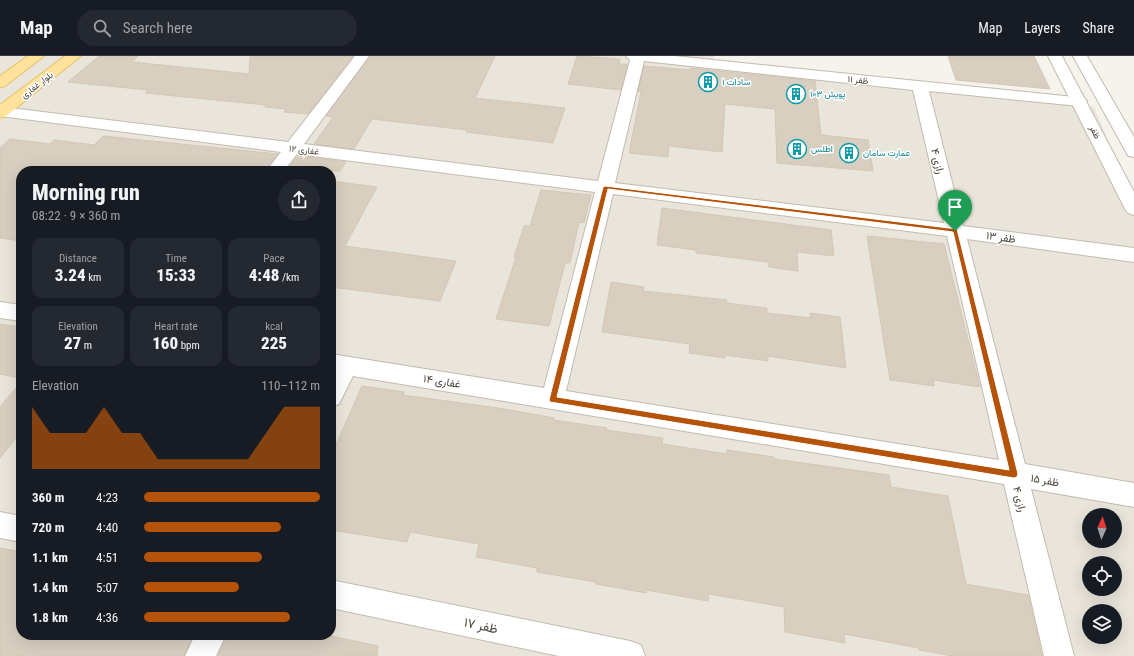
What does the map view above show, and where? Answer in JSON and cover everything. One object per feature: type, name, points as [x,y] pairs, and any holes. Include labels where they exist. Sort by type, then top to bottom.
[{"type":"main road","points":[[0,83],[37,56]]},
{"type":"main road","name":"بلوار غفاری","points":[[1,113],[74,56]]},
{"type":"street","points":[[279,166],[362,56]]},
{"type":"street","name":"ظفر ۱۱","points":[[633,56],[1079,101]]},
{"type":"street","points":[[553,400],[637,56]]},
{"type":"street","name":"ظفر","points":[[1055,56],[1134,209]]},
{"type":"street","points":[[1080,56],[1134,152]]},
{"type":"street","name":"رازی ۴","points":[[920,86],[1059,656]]},
{"type":"street","name":"غفاری ۱۲","points":[[1,113],[605,187]]},
{"type":"street","name":"ظفر ۱۳","points":[[605,187],[1134,255]]},
{"type":"street","points":[[0,310],[16,313]]},
{"type":"street","points":[[336,377],[339,365]]},
{"type":"street","name":"غفاری ۱۴","points":[[339,365],[553,400]]},
{"type":"street","name":"ظفر ۱۵","points":[[553,400],[1014,474],[1134,495]]},
{"type":"street","points":[[0,525],[16,528]]},
{"type":"street","name":"ظفر ۱۷","points":[[336,595],[630,656]]},
{"type":"street","points":[[200,656],[208,640]]},
{"type":"shaded area","points":[[0,56],[714,56],[712,67],[1094,107],[1134,202],[1134,656],[0,656]]},
{"type":"building","points":[[99,56],[138,56],[132,62],[249,74],[250,56],[353,56],[308,114],[284,112],[286,109],[265,107],[266,105],[145,93],[148,90],[68,82]]},
{"type":"building","points":[[370,56],[495,56],[475,98],[565,108],[553,143],[466,132],[467,130],[372,119],[354,149],[314,144],[333,117],[326,116]]},
{"type":"building","points":[[577,56],[620,59],[619,64],[627,64],[621,90],[568,84]]},
{"type":"building","points":[[948,56],[1034,56],[1050,89],[956,80]]},
{"type":"building","points":[[644,66],[690,70],[690,68],[815,81],[821,135],[868,140],[873,171],[777,163],[775,109],[725,104],[722,152],[669,146],[668,157],[629,153],[641,92],[638,91]]},
{"type":"building","points":[[103,136],[278,154],[269,166],[16,166],[16,240],[0,238],[0,148],[10,139],[50,144],[54,140],[94,145]]},
{"type":"building","points":[[298,156],[302,156],[302,163],[306,157],[346,162],[340,171],[336,171],[336,166],[290,166]]},
{"type":"building","points":[[336,182],[377,187],[345,246],[456,261],[440,301],[336,288]]},
{"type":"building","points":[[541,190],[591,195],[584,223],[579,222],[570,263],[565,263],[549,326],[496,319],[516,257],[514,257],[524,226],[530,226]]},
{"type":"building","points":[[662,208],[831,230],[834,256],[797,252],[798,271],[769,267],[768,262],[696,253],[696,250],[657,245]]},
{"type":"building","points":[[867,236],[944,244],[980,387],[933,380],[934,386],[890,380]]},
{"type":"building","points":[[611,282],[644,287],[643,291],[727,300],[726,303],[767,308],[767,313],[811,318],[810,313],[840,317],[846,368],[768,356],[768,361],[725,355],[725,358],[689,353],[690,344],[602,332]]},
{"type":"building","points":[[0,324],[16,326],[16,377],[0,374]]},
{"type":"building","points":[[362,386],[404,392],[403,395],[505,409],[554,418],[554,420],[607,428],[606,430],[663,438],[662,444],[727,454],[727,450],[774,457],[774,459],[889,475],[891,487],[948,496],[966,584],[1028,595],[1042,656],[953,656],[844,634],[845,643],[785,632],[784,607],[709,594],[708,601],[646,590],[646,593],[596,584],[596,582],[537,572],[537,568],[476,557],[479,544],[410,532],[407,542],[336,531],[336,445]]},
{"type":"building","points":[[16,388],[16,438],[0,458],[0,407]]},
{"type":"building","points":[[0,548],[16,551],[16,640],[191,640],[184,656],[0,656]]},
{"type":"building","points":[[336,637],[378,646],[377,656],[218,656],[225,640],[336,640]]},
{"type":"place","name":"سادات ۱","points":[[708,82]]},
{"type":"place","name":"پویش ۱۰۳","points":[[796,94]]},
{"type":"place","name":"اطلس","points":[[797,149]]},
{"type":"place","name":"عمارت سامان","points":[[849,153]]},
{"type":"route","points":[[605,187],[955,231],[1014,474],[553,400],[605,187]]}]
